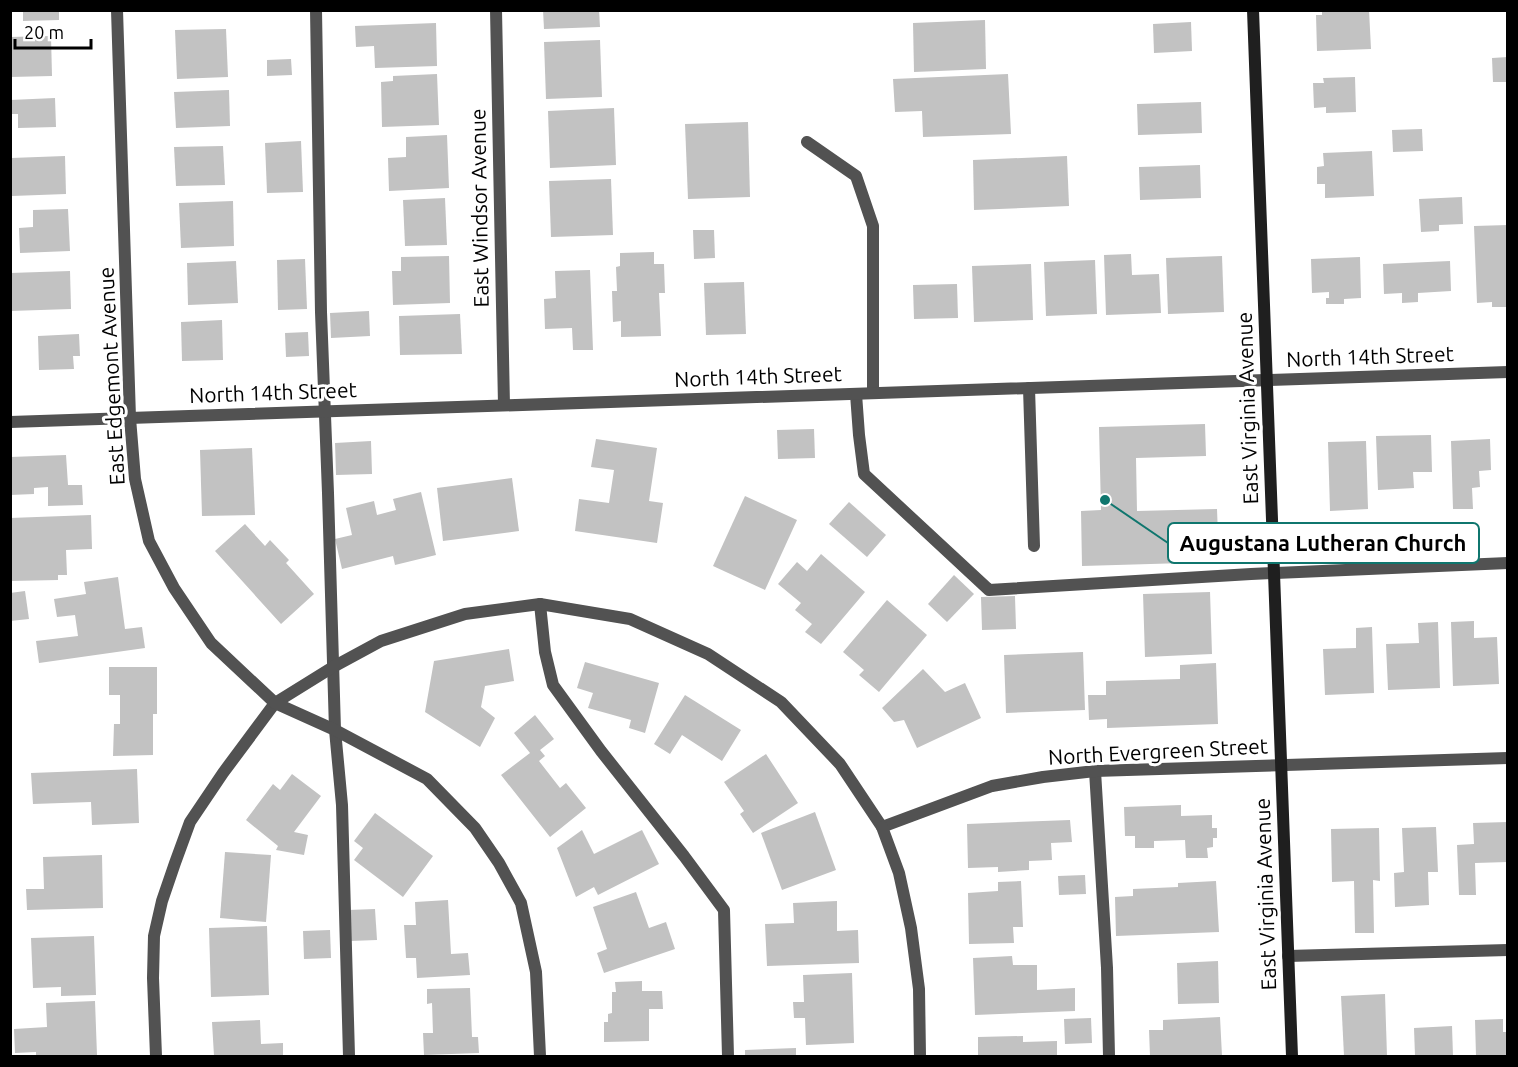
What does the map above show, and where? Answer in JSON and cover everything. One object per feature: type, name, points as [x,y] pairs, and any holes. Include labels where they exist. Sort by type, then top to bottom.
[{"type":"street","name":"East Edgemont Avenue","points":[[117,10],[130,418],[135,480],[149,541],[174,588],[211,643],[275,703]]},
{"type":"street","points":[[316,10],[321,300],[335,730],[342,805],[349,1056]]},
{"type":"street","name":"East Windsor Avenue","points":[[496,10],[504,405]]},
{"type":"street","name":"East Virginia Avenue","points":[[1252,10],[1292,1056]]},
{"type":"street","points":[[807,142],[856,176],[873,226],[873,393]]},
{"type":"street","name":"North 14th Street","points":[[10,422],[1508,372]]},
{"type":"street","points":[[1029,388],[1034,546]]},
{"type":"street","points":[[856,394],[864,474],[989,590],[1274,573],[1508,563]]},
{"type":"street","points":[[540,604],[545,652],[553,685],[724,910],[728,1056]]},
{"type":"street","points":[[156,1056],[154,936],[162,901],[190,822],[275,703],[381,641],[465,614],[540,604],[630,619],[708,654],[781,702],[840,764],[882,827],[899,873],[911,928],[919,988],[920,1056]]},
{"type":"street","points":[[275,703],[335,730],[427,779],[475,828],[499,863],[521,903],[536,972],[540,1056]]},
{"type":"street","name":"North Evergreen Street","points":[[882,827],[992,786],[1095,771],[1508,758]]},
{"type":"street","points":[[1095,771],[1107,968],[1109,1056]]},
{"type":"street","points":[[1288,957],[1508,950]]},
{"type":"building","points":[[23,10],[59,10],[59,20],[23,21]]},
{"type":"building","points":[[543,10],[599,10],[600,27],[544,29]]},
{"type":"building","points":[[1322,10],[1369,10],[1371,49],[1317,51],[1316,15],[1322,15]]},
{"type":"building","points":[[985,20],[986,69],[914,72],[913,23]]},
{"type":"building","points":[[1191,22],[1192,51],[1154,53],[1153,24]]},
{"type":"building","points":[[436,23],[437,66],[375,68],[374,46],[356,47],[355,26]]},
{"type":"building","points":[[226,29],[228,77],[177,79],[175,30]]},
{"type":"building","points":[[51,36],[52,76],[10,77],[10,37]]},
{"type":"building","points":[[600,40],[602,97],[546,99],[544,42]]},
{"type":"building","points":[[1508,57],[1508,82],[1493,82],[1492,58]]},
{"type":"building","points":[[291,59],[292,75],[267,76],[267,60]]},
{"type":"building","points":[[437,74],[439,125],[382,127],[381,82],[393,81],[393,76]]},
{"type":"building","points":[[1008,74],[1011,134],[923,137],[922,111],[895,112],[893,79]]},
{"type":"building","points":[[1355,77],[1356,112],[1326,113],[1326,107],[1314,108],[1313,83],[1324,83],[1323,78]]},
{"type":"building","points":[[229,90],[230,126],[176,128],[174,92]]},
{"type":"building","points":[[55,98],[56,127],[18,128],[18,114],[10,114],[10,100]]},
{"type":"building","points":[[1201,102],[1202,133],[1138,135],[1137,104]]},
{"type":"building","points":[[614,108],[616,165],[550,168],[548,111]]},
{"type":"building","points":[[748,122],[750,197],[688,199],[685,124]]},
{"type":"building","points":[[1422,129],[1423,151],[1393,152],[1392,130]]},
{"type":"building","points":[[447,135],[449,188],[389,191],[388,158],[406,157],[406,137]]},
{"type":"building","points":[[301,141],[303,192],[267,193],[265,143]]},
{"type":"building","points":[[223,146],[225,185],[176,186],[174,147]]},
{"type":"building","points":[[1372,151],[1374,196],[1325,198],[1325,184],[1317,184],[1317,167],[1324,166],[1323,153]]},
{"type":"building","points":[[65,156],[66,194],[12,196],[11,158]]},
{"type":"building","points":[[1067,156],[1069,206],[974,210],[973,160]]},
{"type":"building","points":[[1200,165],[1201,198],[1140,200],[1139,167]]},
{"type":"building","points":[[611,179],[613,235],[551,237],[549,181]]},
{"type":"building","points":[[1462,197],[1463,224],[1439,225],[1439,231],[1421,232],[1419,199]]},
{"type":"building","points":[[445,198],[447,245],[405,246],[403,200]]},
{"type":"building","points":[[233,201],[234,246],[181,248],[179,203]]},
{"type":"building","points":[[68,209],[70,251],[20,253],[19,228],[33,227],[33,210]]},
{"type":"building","points":[[1508,225],[1508,307],[1492,307],[1492,302],[1477,303],[1474,226]]},
{"type":"building","points":[[693,230],[714,230],[715,258],[694,259]]},
{"type":"building","points":[[654,252],[654,264],[664,264],[665,293],[659,293],[661,336],[621,337],[621,321],[613,322],[612,291],[617,291],[616,267],[620,266],[620,253]]},
{"type":"building","points":[[1131,254],[1132,275],[1159,274],[1161,313],[1106,315],[1104,255]]},
{"type":"building","points":[[449,256],[450,303],[393,305],[392,271],[401,271],[401,257]]},
{"type":"building","points":[[1222,256],[1224,312],[1168,314],[1166,258]]},
{"type":"building","points":[[1360,257],[1361,298],[1344,299],[1344,304],[1326,304],[1329,292],[1312,293],[1311,259]]},
{"type":"building","points":[[305,259],[307,309],[278,310],[277,260]]},
{"type":"building","points":[[1095,260],[1097,314],[1046,316],[1044,262]]},
{"type":"building","points":[[236,261],[238,303],[188,305],[187,263]]},
{"type":"building","points":[[1450,261],[1451,291],[1418,293],[1418,302],[1402,303],[1402,293],[1384,294],[1383,264]]},
{"type":"building","points":[[1031,264],[1033,320],[974,322],[972,266]]},
{"type":"building","points":[[590,270],[593,350],[573,350],[572,328],[545,329],[544,299],[556,298],[555,271]]},
{"type":"building","points":[[70,271],[71,309],[10,311],[10,273]]},
{"type":"building","points":[[744,282],[746,334],[706,335],[704,283]]},
{"type":"building","points":[[957,284],[958,318],[914,319],[913,285]]},
{"type":"building","points":[[369,311],[370,336],[331,338],[330,313]]},
{"type":"building","points":[[460,314],[462,354],[400,355],[399,316]]},
{"type":"building","points":[[222,320],[223,360],[182,361],[181,322]]},
{"type":"building","points":[[308,332],[309,356],[286,357],[285,333]]},
{"type":"building","points":[[79,334],[80,356],[73,356],[74,369],[39,370],[38,336]]},
{"type":"building","points":[[1205,424],[1206,456],[1136,458],[1137,511],[1217,509],[1219,562],[1082,566],[1081,511],[1101,510],[1099,427]]},
{"type":"building","points":[[814,429],[815,458],[778,459],[777,430]]},
{"type":"building","points":[[1431,435],[1432,472],[1413,472],[1414,488],[1378,490],[1376,436]]},
{"type":"building","points":[[596,439],[657,448],[649,501],[663,503],[657,543],[575,531],[579,499],[609,503],[614,470],[591,467]]},
{"type":"building","points":[[1490,439],[1491,470],[1479,471],[1480,487],[1472,488],[1473,509],[1453,509],[1451,441]]},
{"type":"building","points":[[371,441],[372,474],[336,475],[335,443]]},
{"type":"building","points":[[1366,441],[1368,509],[1330,511],[1328,442]]},
{"type":"building","points":[[252,448],[255,515],[202,516],[200,450]]},
{"type":"building","points":[[66,455],[68,485],[82,485],[83,505],[48,506],[48,487],[34,488],[34,494],[10,495],[10,457]]},
{"type":"building","points":[[512,478],[519,531],[443,541],[437,488]]},
{"type":"building","points":[[421,492],[436,555],[395,565],[393,556],[342,569],[335,539],[352,535],[346,508],[374,501],[377,515],[396,510],[393,499]]},
{"type":"building","points":[[745,496],[797,520],[765,590],[713,566]]},
{"type":"building","points":[[849,502],[886,535],[867,557],[829,524]]},
{"type":"building","points":[[91,515],[92,549],[66,550],[67,575],[58,575],[58,580],[10,581],[10,518]]},
{"type":"building","points":[[245,524],[265,546],[270,540],[289,560],[286,563],[314,594],[281,624],[215,551]]},
{"type":"building","points":[[821,554],[865,592],[821,644],[805,632],[812,624],[795,610],[801,603],[778,584],[797,562],[807,571]]},
{"type":"building","points":[[954,575],[974,594],[947,622],[928,604]]},
{"type":"building","points":[[118,577],[125,629],[142,627],[145,648],[39,663],[36,641],[78,636],[75,615],[57,617],[54,599],[86,594],[84,582]]},
{"type":"building","points":[[25,591],[29,619],[10,621],[10,593]]},
{"type":"building","points":[[1210,592],[1212,654],[1145,657],[1143,594]]},
{"type":"building","points":[[1015,596],[1016,629],[982,630],[981,597]]},
{"type":"building","points":[[887,600],[927,635],[879,692],[859,675],[864,670],[843,652]]},
{"type":"building","points":[[1474,621],[1474,638],[1497,637],[1499,684],[1453,686],[1451,622]]},
{"type":"building","points":[[1438,622],[1440,688],[1388,690],[1386,644],[1419,643],[1418,623]]},
{"type":"building","points":[[1372,627],[1374,693],[1325,695],[1323,649],[1356,648],[1356,628]]},
{"type":"building","points":[[509,649],[514,681],[485,686],[481,707],[495,718],[480,747],[425,712],[434,661]]},
{"type":"building","points":[[1083,652],[1085,710],[1006,713],[1004,655]]},
{"type":"building","points":[[585,662],[659,683],[645,733],[629,728],[631,720],[588,708],[593,693],[577,688]]},
{"type":"building","points":[[1216,663],[1218,724],[1107,728],[1107,719],[1089,720],[1088,695],[1106,695],[1106,681],[1180,679],[1180,665]]},
{"type":"building","points":[[109,667],[157,667],[157,714],[153,714],[153,755],[113,756],[114,724],[120,724],[120,695],[109,695]]},
{"type":"building","points":[[923,669],[945,692],[965,683],[981,718],[917,748],[904,720],[894,722],[882,708]]},
{"type":"building","points":[[685,695],[741,730],[722,761],[682,735],[670,754],[654,744]]},
{"type":"building","points":[[535,715],[554,739],[540,750],[545,756],[539,761],[560,788],[566,783],[586,808],[550,837],[501,775],[530,753],[514,733]]},
{"type":"building","points":[[766,754],[798,803],[753,833],[740,814],[744,811],[724,782]]},
{"type":"building","points":[[137,769],[139,823],[92,825],[91,802],[33,804],[31,773]]},
{"type":"building","points":[[292,774],[321,796],[294,832],[308,835],[304,855],[276,850],[278,846],[246,820],[273,784],[280,790]]},
{"type":"building","points":[[1181,805],[1181,816],[1212,815],[1212,828],[1217,828],[1217,838],[1213,838],[1213,847],[1207,848],[1208,858],[1186,858],[1185,840],[1154,841],[1154,848],[1135,848],[1135,836],[1125,836],[1124,807]]},
{"type":"building","points":[[815,812],[836,870],[782,890],[761,833]]},
{"type":"building","points":[[375,813],[433,856],[403,897],[354,860],[363,848],[354,841]]},
{"type":"building","points":[[1070,820],[1072,842],[1051,843],[1052,860],[1029,861],[1029,870],[998,872],[998,867],[968,868],[967,824]]},
{"type":"building","points":[[1508,822],[1508,862],[1475,863],[1476,895],[1459,895],[1457,845],[1474,844],[1473,823]]},
{"type":"building","points":[[1436,827],[1438,872],[1428,872],[1429,905],[1395,907],[1394,873],[1404,872],[1402,828]]},
{"type":"building","points":[[1379,828],[1380,881],[1373,880],[1374,933],[1355,933],[1354,881],[1332,882],[1331,829]]},
{"type":"building","points":[[582,830],[594,854],[642,830],[659,864],[598,895],[594,887],[576,897],[557,848]]},
{"type":"building","points":[[225,852],[271,855],[266,922],[220,918]]},
{"type":"building","points":[[102,855],[103,908],[27,910],[26,889],[44,889],[43,857]]},
{"type":"building","points":[[1085,875],[1086,894],[1059,895],[1058,876]]},
{"type":"building","points":[[1021,881],[1023,927],[1013,927],[1014,943],[969,944],[968,893],[998,891],[998,882]]},
{"type":"building","points":[[1216,881],[1219,932],[1116,936],[1115,897],[1133,896],[1133,889],[1178,887],[1178,883]]},
{"type":"building","points":[[636,892],[649,928],[666,922],[675,949],[604,973],[597,953],[607,949],[593,907]]},
{"type":"building","points":[[448,900],[451,954],[468,953],[470,975],[417,978],[416,958],[406,958],[404,925],[416,925],[415,902]]},
{"type":"building","points":[[837,901],[837,931],[858,930],[859,963],[767,966],[765,924],[794,923],[793,903]]},
{"type":"building","points":[[375,909],[377,940],[350,941],[348,910]]},
{"type":"building","points":[[267,926],[269,995],[211,997],[209,928]]},
{"type":"building","points":[[330,930],[331,958],[304,959],[303,931]]},
{"type":"building","points":[[94,936],[96,995],[61,996],[61,987],[33,988],[31,938]]},
{"type":"building","points":[[1012,956],[1013,965],[1037,965],[1037,990],[1075,988],[1075,1011],[975,1015],[973,958]]},
{"type":"building","points":[[1218,961],[1219,1003],[1178,1004],[1177,963]]},
{"type":"building","points":[[852,973],[854,1043],[806,1045],[805,1018],[794,1018],[793,1002],[804,1002],[803,975]]},
{"type":"building","points":[[642,981],[642,991],[662,991],[663,1009],[649,1009],[649,1041],[604,1042],[604,1022],[608,1022],[608,1014],[612,1013],[612,992],[616,992],[615,982]]},
{"type":"building","points":[[470,988],[472,1037],[478,1037],[479,1053],[424,1055],[423,1033],[433,1033],[432,1003],[427,1004],[427,989]]},
{"type":"building","points":[[1385,994],[1387,1056],[1344,1056],[1341,996]]},
{"type":"building","points":[[95,1001],[97,1055],[36,1056],[36,1052],[15,1053],[14,1029],[47,1027],[46,1003]]},
{"type":"building","points":[[1220,1017],[1222,1056],[1150,1056],[1149,1030],[1163,1030],[1163,1020]]},
{"type":"building","points":[[1091,1018],[1092,1043],[1065,1044],[1064,1019]]},
{"type":"building","points":[[1503,1019],[1503,1032],[1507,1032],[1508,1037],[1508,1056],[1476,1056],[1475,1020]]},
{"type":"building","points":[[260,1020],[261,1044],[283,1043],[283,1056],[214,1056],[212,1022]]},
{"type":"building","points":[[1452,1026],[1453,1056],[1415,1056],[1414,1028]]},
{"type":"building","points":[[1023,1036],[1023,1042],[1057,1041],[1057,1056],[978,1056],[978,1037]]},
{"type":"building","points":[[796,1048],[796,1056],[745,1056],[745,1050]]},
{"type":"place","name":"Augustana Lutheran Church","points":[[1105,500]]}]
